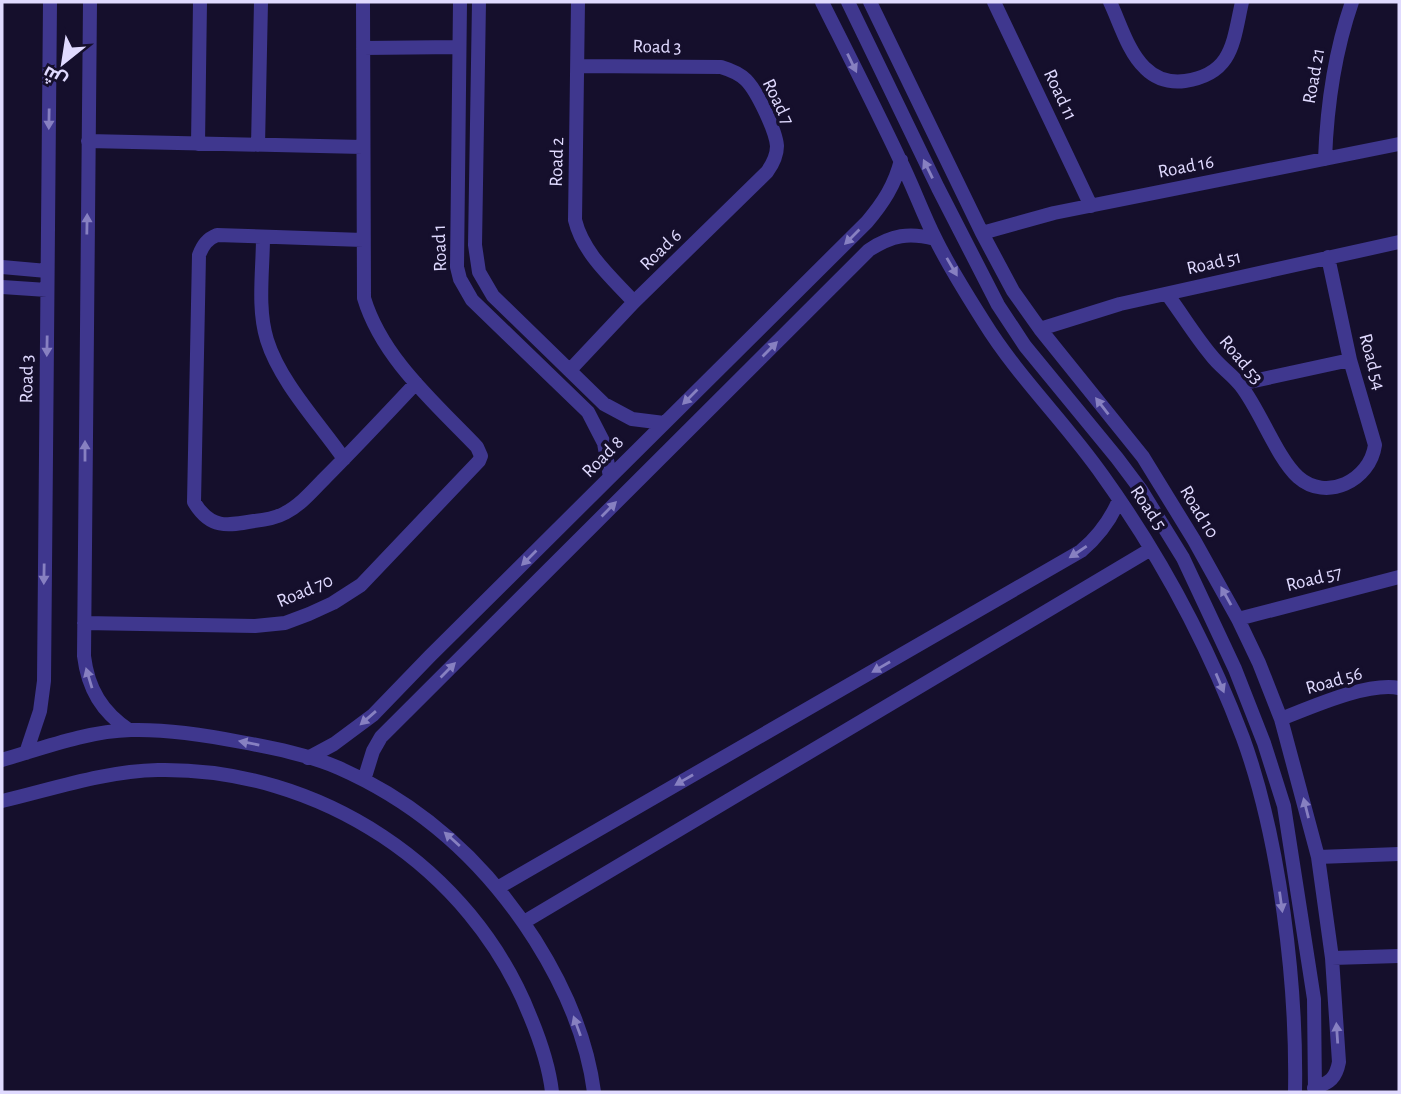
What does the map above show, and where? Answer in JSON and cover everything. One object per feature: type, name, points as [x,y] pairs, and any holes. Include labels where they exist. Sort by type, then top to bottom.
[{"type":"street","name":"Road 3","points":[[26,754],[40,711],[44,681],[50,2]]},
{"type":"street","points":[[90,2],[84,656],[90,685],[106,711],[129,730]]},
{"type":"street","points":[[198,144],[200,2]]},
{"type":"street","points":[[258,145],[261,2]]},
{"type":"street","points":[[363,2],[365,298],[377,331],[416,383],[303,500],[285,513],[230,525],[208,520],[194,502],[199,255],[206,241],[217,235],[363,240]]},
{"type":"street","name":"Road 1","points":[[460,2],[457,267],[460,279],[472,300],[587,412],[604,443],[610,477]]},
{"type":"street","name":"Road 1","points":[[479,2],[475,245],[479,272],[493,296],[604,404],[617,413],[648,423],[664,423]]},
{"type":"street","name":"Road 2","points":[[578,2],[575,220],[578,233],[587,249],[634,302]]},
{"type":"street","name":"Road 5","points":[[822,2],[901,160],[935,239],[986,326],[1102,474],[1151,549],[1191,617],[1221,684],[1244,741],[1263,806],[1277,874],[1296,1057],[1295,1092]]},
{"type":"street","name":"Road 5","points":[[848,2],[985,282],[1025,346],[1117,458],[1162,524],[1201,594],[1235,669],[1264,743],[1284,806],[1314,999],[1314,1090]]},
{"type":"street","name":"Road 10","points":[[870,2],[1013,291],[1040,329],[1143,457],[1238,619],[1281,719],[1318,856],[1332,958],[1339,1062],[1336,1074],[1329,1083],[1314,1090]]},
{"type":"street","name":"Road 11","points":[[994,2],[1091,206]]},
{"type":"street","points":[[1110,2],[1138,60],[1147,70],[1168,82],[1209,75],[1225,61],[1234,42],[1241,2]]},
{"type":"street","name":"Road 21","points":[[1325,159],[1326,108],[1334,66],[1352,2]]},
{"type":"street","points":[[363,48],[459,47]]},
{"type":"street","name":"Road 3","points":[[579,66],[722,67],[734,71]]},
{"type":"street","name":"Road 7","points":[[734,71],[752,88],[775,137],[775,156]]},
{"type":"street","points":[[88,141],[363,148]]},
{"type":"street","name":"Road 16","points":[[982,233],[1091,206],[1399,144]]},
{"type":"street","name":"Road 6","points":[[570,370],[634,302],[767,172],[775,156]]},
{"type":"street","name":"Road 8","points":[[308,758],[334,744],[373,715],[867,222],[889,193],[901,160]]},
{"type":"street","points":[[363,780],[373,751],[387,731],[869,250],[884,240],[901,235],[918,234],[935,239]]},
{"type":"street","points":[[263,237],[263,318],[266,338],[283,375],[344,459]]},
{"type":"street","name":"Road 51","points":[[1040,329],[1121,304],[1399,242]]},
{"type":"street","name":"Road 54","points":[[1308,484],[1328,488],[1358,478],[1374,456],[1375,445],[1350,360],[1328,257]]},
{"type":"street","points":[[2,267],[47,271]]},
{"type":"street","points":[[2,287],[47,290]]},
{"type":"street","name":"Road 53","points":[[1167,294],[1212,356],[1240,384],[1292,471],[1308,484]]},
{"type":"street","points":[[1008,355],[1025,346]]},
{"type":"street","points":[[1240,384],[1350,360]]},
{"type":"street","name":"Road 70","points":[[84,624],[255,626],[285,623],[333,603],[360,585],[481,456],[477,447],[416,383]]},
{"type":"street","points":[[499,887],[1081,551],[1097,537],[1110,520],[1119,500]]},
{"type":"street","points":[[524,922],[1151,549]]},
{"type":"street","name":"Road 57","points":[[1238,619],[1399,577]]},
{"type":"street","name":"Road 56","points":[[1281,719],[1352,694],[1389,686],[1399,688]]},
{"type":"street","points":[[2,760],[83,738],[129,730],[220,738],[308,758],[337,767],[363,780],[416,811],[446,834],[499,887],[548,960],[568,1001],[583,1043],[594,1092]]},
{"type":"street","points":[[2,801],[120,774],[158,770],[196,771],[277,787],[358,821],[396,844],[431,872],[466,908],[496,948],[520,992],[539,1038],[552,1092]]},
{"type":"street","points":[[1318,856],[1399,854]]},
{"type":"street","points":[[1332,958],[1399,956]]}]
